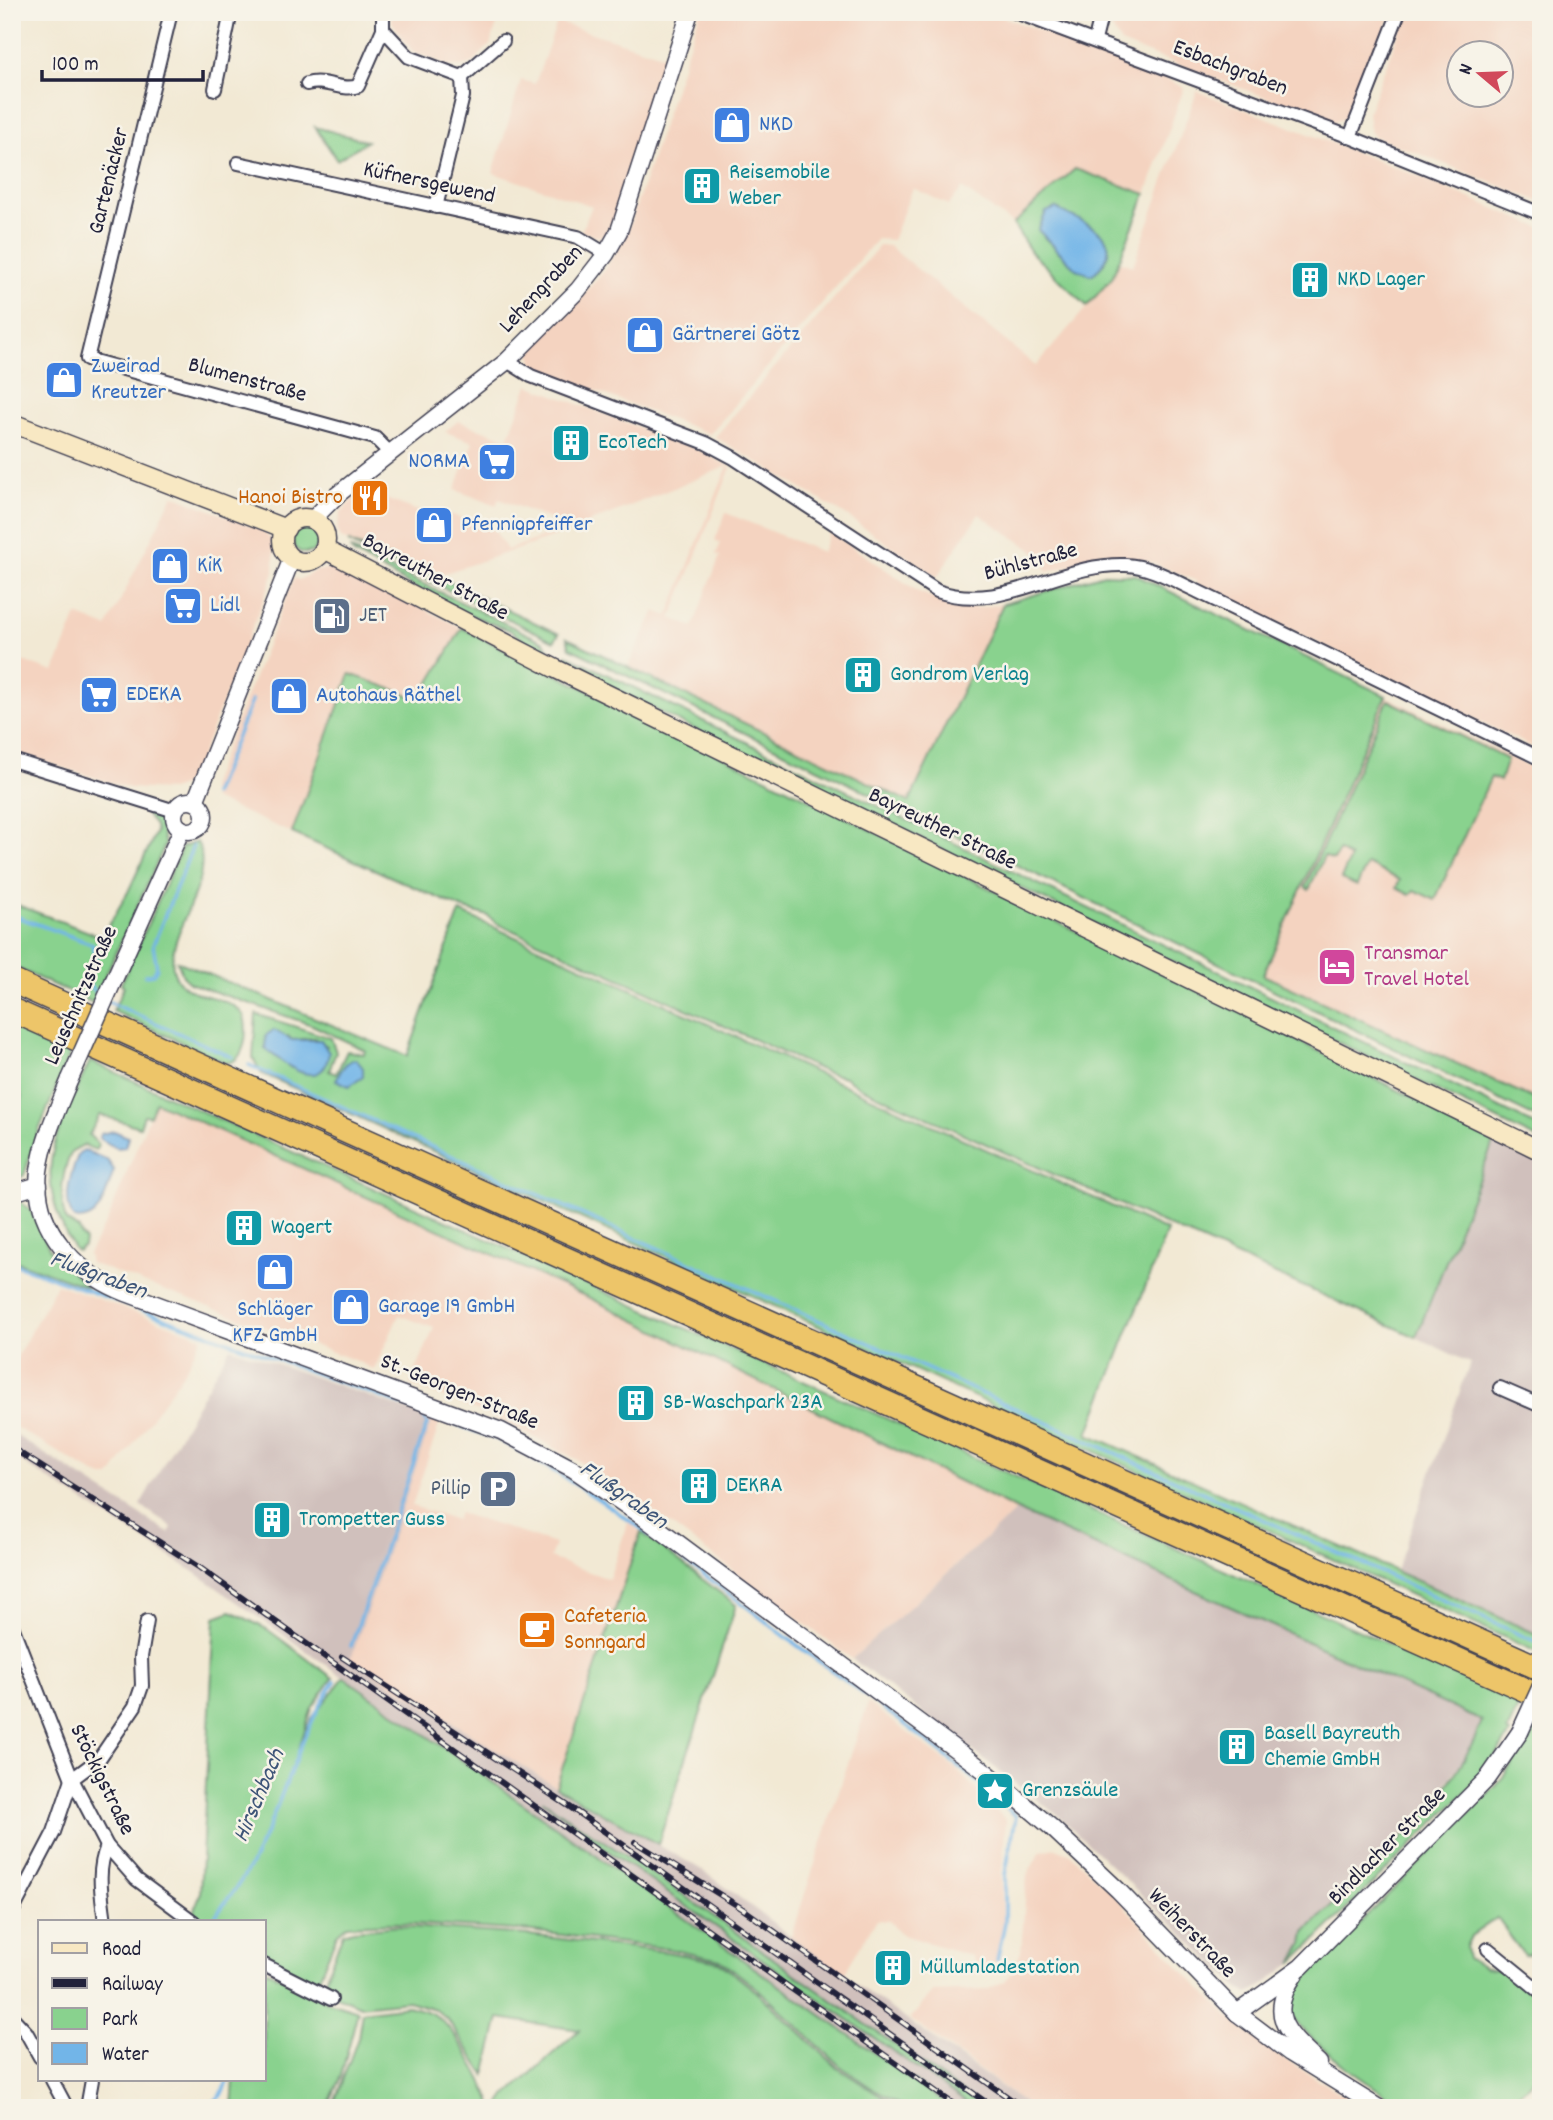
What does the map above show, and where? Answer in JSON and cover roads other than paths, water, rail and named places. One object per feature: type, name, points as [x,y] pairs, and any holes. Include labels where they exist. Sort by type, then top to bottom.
[{"type":"highway","points":[[12,981],[1541,1669]]},
{"type":"highway","points":[[12,1010],[1541,1698]]},
{"type":"main road","points":[[12,423],[286,529]]},
{"type":"main road","points":[[300,519],[312,520],[323,528],[324,548],[313,560],[302,562],[292,558],[283,541],[286,529],[300,519]]},
{"type":"main road","name":"Bayreuther Straße","points":[[324,548],[556,669],[1541,1151]]},
{"type":"street","name":"Gartenäcker","points":[[87,359],[171,12]]},
{"type":"street","points":[[215,89],[231,12]]},
{"type":"street","points":[[307,84],[317,80],[350,88],[358,86],[383,29],[383,12]]},
{"type":"street","name":"Lehengraben","points":[[312,520],[337,495],[507,360],[578,290],[606,254],[619,231],[690,12]]},
{"type":"street","name":"Esbachgraben","points":[[1015,12],[1350,137],[1541,214]]},
{"type":"street","points":[[1094,40],[1102,12]]},
{"type":"street","points":[[1350,137],[1399,12]]},
{"type":"street","points":[[383,29],[409,57],[462,77]]},
{"type":"street","points":[[462,77],[503,41]]},
{"type":"street","points":[[436,206],[463,96],[462,77]]},
{"type":"street","name":"Küfnersgewend","points":[[238,163],[578,237],[606,254]]},
{"type":"street","name":"Blumenstraße","points":[[87,359],[375,438],[390,453]]},
{"type":"street","name":"Bühlstraße","points":[[507,360],[531,376],[725,453],[937,591],[964,598],[991,597],[1102,566],[1130,565],[1146,569],[1196,590],[1541,758]]},
{"type":"street","name":"Leuschnitzstraße","points":[[39,1185],[44,1150],[70,1079],[182,829],[194,830],[202,824],[204,811],[194,802],[292,558]]},
{"type":"street","points":[[12,760],[175,811]]},
{"type":"street","points":[[182,829],[174,818],[175,811],[183,801],[194,802]]},
{"type":"street","points":[[12,1193],[39,1185]]},
{"type":"street","name":"St.-Georgen-Straße","points":[[39,1185],[43,1206],[61,1247],[91,1276],[126,1293],[501,1430],[564,1464],[647,1520],[986,1772]]},
{"type":"street","points":[[1500,1388],[1541,1406]]},
{"type":"street","points":[[12,1912],[54,1832],[72,1779],[99,1759],[135,1706],[142,1686],[141,1657],[147,1621]]},
{"type":"street","name":"Stöckigstraße","points":[[12,1626],[72,1779],[107,1846],[136,1879],[191,1920]]},
{"type":"street","name":"Bindlacher Straße","points":[[1237,2013],[1301,1966],[1468,1799],[1503,1760],[1520,1732],[1541,1686]]},
{"type":"street","name":"Weiherstraße","points":[[986,1772],[1118,1891],[1237,2013],[1290,2053],[1379,2108]]},
{"type":"street","points":[[105,1920],[99,1876],[100,1861],[107,1846]]},
{"type":"street","points":[[1488,1950],[1541,1992]]},
{"type":"street","points":[[266,1966],[331,1999]]},
{"type":"street","points":[[1301,1966],[1281,1998],[1284,2027],[1344,2087]]},
{"type":"street","points":[[12,2017],[26,2032],[38,2053]]},
{"type":"street","points":[[53,2082],[67,2108]]},
{"type":"street","points":[[87,2108],[92,2082]]},
{"type":"water","points":[[1056,208],[1092,227],[1106,240],[1109,249],[1106,258],[1100,268],[1091,275],[1076,269],[1038,230],[1046,212]]},
{"type":"water","points":[[274,1030],[292,1040],[321,1040],[329,1053],[325,1066],[319,1072],[311,1074],[291,1068],[281,1061],[265,1048],[266,1035]]},
{"type":"water","points":[[356,1059],[363,1068],[363,1077],[349,1086],[336,1080],[346,1064]]},
{"type":"water","points":[[114,1131],[128,1137],[125,1147],[116,1148],[99,1138],[100,1134]]},
{"type":"water","points":[[84,1150],[107,1160],[114,1170],[97,1211],[91,1217],[74,1219],[68,1204],[69,1186],[79,1153]]},
{"type":"waterway","name":"Lehengraben","points":[[213,795],[252,700]]},
{"type":"waterway","name":"Lehengraben","points":[[145,975],[153,974],[157,968],[153,945],[193,846]]},
{"type":"waterway","name":"Lehengraben","points":[[12,915],[92,944],[96,955],[87,983],[102,998]]},
{"type":"waterway","points":[[109,1002],[232,1057]]},
{"type":"waterway","points":[[249,1065],[1541,1644]]},
{"type":"waterway","name":"Flußgraben","points":[[12,1263],[497,1439],[574,1483],[648,1533],[934,1747],[1016,1816],[1005,1875],[1005,1922],[997,1960]]},
{"type":"waterway","name":"Hirschbach","points":[[351,1646],[427,1424],[422,1411]]},
{"type":"waterway","name":"Hirschbach","points":[[213,1920],[241,1881],[261,1845],[299,1750],[321,1703],[335,1681]]},
{"type":"waterway","name":"Hirschbach","points":[[208,2108],[221,2095],[227,2082]]},
{"type":"railway","points":[[12,1448],[200,1568],[959,2108]]},
{"type":"railway","points":[[342,1657],[570,1807],[994,2108]]},
{"type":"railway","points":[[635,1842],[743,1909],[1023,2108]]},
{"type":"place","name":"NKD","points":[[732,125]]},
{"type":"place","name":"Reisemobile Weber","points":[[702,186]]},
{"type":"place","name":"NKD Lager","points":[[1310,280]]},
{"type":"place","name":"Gärtnerei Götz","points":[[645,335]]},
{"type":"place","name":"Zweirad Kreutzer","points":[[64,380]]},
{"type":"place","name":"EcoTech","points":[[571,443]]},
{"type":"place","name":"NORMA","points":[[497,462]]},
{"type":"place","name":"Hanoi Bistro","points":[[370,498]]},
{"type":"place","name":"Pfennigpfeiffer","points":[[434,525]]},
{"type":"place","name":"KiK","points":[[170,566]]},
{"type":"place","name":"Lidl","points":[[183,606]]},
{"type":"place","name":"JET","points":[[332,616]]},
{"type":"place","name":"Gondrom Verlag","points":[[863,675]]},
{"type":"place","name":"EDEKA","points":[[99,695]]},
{"type":"place","name":"Autohaus Räthel","points":[[289,696]]},
{"type":"place","name":"Transmar Travel Hotel","points":[[1337,967]]},
{"type":"place","name":"Wagert","points":[[244,1228]]},
{"type":"place","name":"Schläger KFZ GmbH","points":[[275,1272]]},
{"type":"place","name":"Garage 19 GmbH","points":[[351,1307]]},
{"type":"place","name":"SB-Waschpark 23A","points":[[636,1403]]},
{"type":"place","name":"DEKRA","points":[[699,1486]]},
{"type":"place","name":"Pillip","points":[[498,1489]]},
{"type":"place","name":"Trompetter Guss","points":[[272,1520]]},
{"type":"place","name":"Cafeteria Sonngard","points":[[537,1630]]},
{"type":"place","name":"Basell Bayreuth Chemie GmbH","points":[[1237,1747]]},
{"type":"place","name":"Grenzsäule","points":[[995,1791]]},
{"type":"place","name":"Müllumladestation","points":[[893,1968]]}]
